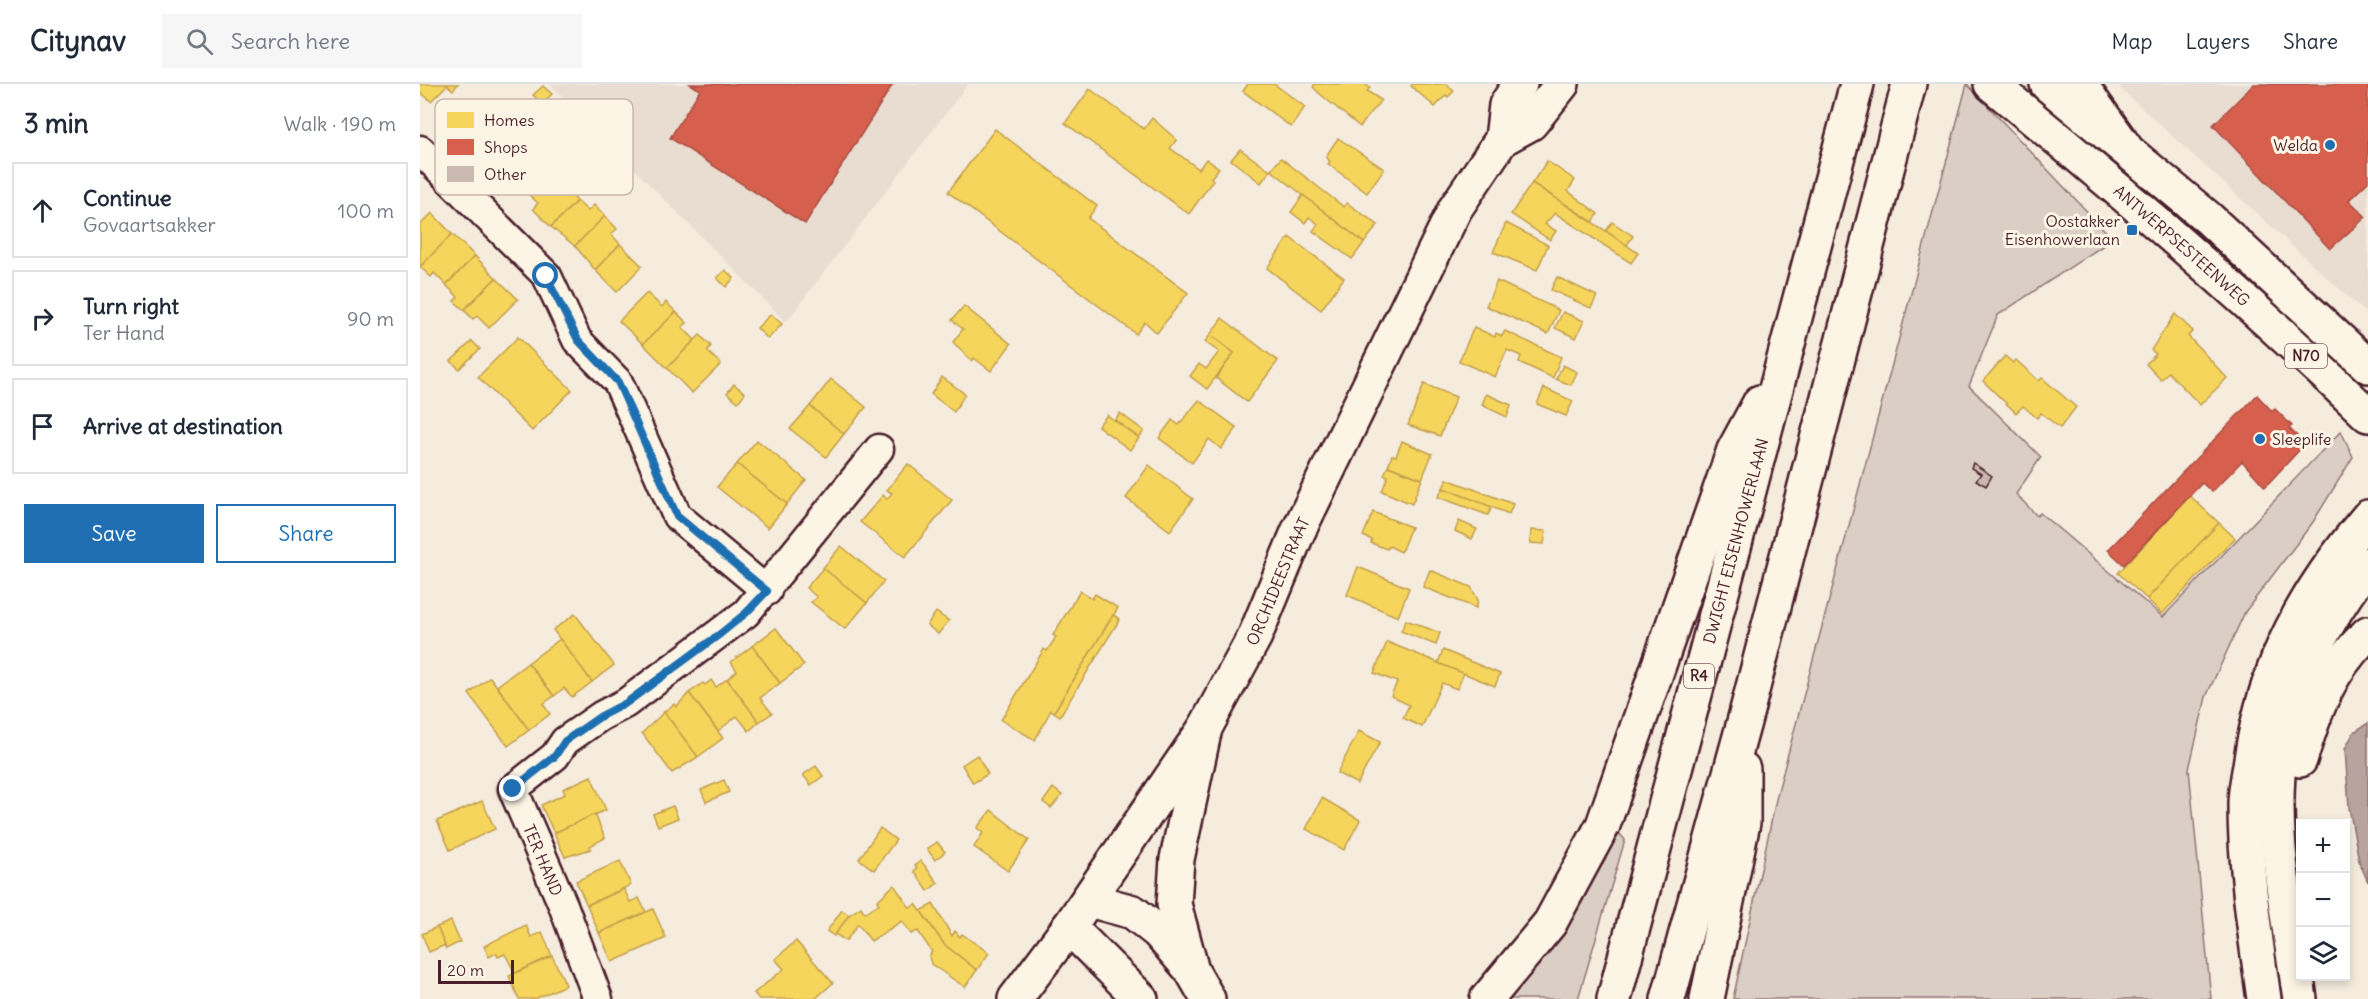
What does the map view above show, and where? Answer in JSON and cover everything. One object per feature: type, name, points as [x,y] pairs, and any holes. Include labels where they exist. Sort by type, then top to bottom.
[{"type":"main road","name":"ORCHIDEESTRAAT","points":[[1015,999],[1089,900],[1204,728],[1255,636],[1307,513],[1455,209],[1502,139],[1506,105],[1520,84]]},
{"type":"main road","name":"ORCHIDEESTRAAT","points":[[1502,139],[1531,123],[1562,84]]},
{"type":"main road","name":"DWIGHT EISENHOWERLAAN","points":[[1614,999],[1857,84]]},
{"type":"main road","name":"ANTWERPSESTEENWEG","points":[[1991,84],[2244,297],[2368,415]]},
{"type":"main road","name":"N70","points":[[2047,84],[2125,147],[2291,293],[2368,366]]},
{"type":"main road","points":[[2080,84],[2125,147]]},
{"type":"main road","points":[[1668,999],[1744,722],[1907,93]]},
{"type":"main road","points":[[1487,999],[1550,923],[1603,825],[1734,450],[1787,353]]},
{"type":"main road","points":[[2264,999],[2251,901],[2245,802],[2258,717],[2295,618],[2316,585],[2368,517]]},
{"type":"main road","points":[[2300,999],[2283,879],[2278,805],[2282,745],[2298,683],[2346,593],[2368,564]]},
{"type":"main road","points":[[2278,805],[2300,761],[2313,717],[2331,676],[2368,633]]},
{"type":"main road","points":[[1707,999],[1743,824],[1744,722]]},
{"type":"main road","points":[[1192,971],[1174,904],[1177,859],[1204,728]]},
{"type":"main road","points":[[1089,900],[1133,912],[1158,932],[1192,971],[1208,999]]},
{"type":"main road","points":[[1069,927],[1141,999]]},
{"type":"street","points":[[420,150],[435,165]]},
{"type":"street","points":[[465,195],[546,276],[578,340],[618,382],[677,516],[767,591]]},
{"type":"street","name":"TER HAND","points":[[598,999],[563,905],[513,789],[555,756],[565,741],[601,716],[626,703],[746,613],[767,591],[879,449]]},
{"type":"shaded area","points":[[550,84],[968,84],[786,322],[633,168],[633,99],[565,99]]},
{"type":"shaded area","points":[[1967,84],[2113,239],[1998,315],[1969,386],[2041,457],[2016,494],[2037,516],[2040,513],[2163,617],[2341,431],[2353,457],[2313,522],[2245,612],[2206,697],[2189,769],[2211,999],[1733,999],[1777,795]]},
{"type":"shaded area","points":[[2118,84],[2368,84],[2368,315],[2123,91]]},
{"type":"shaded area","points":[[2368,723],[2368,882],[2359,861],[2349,807],[2345,749],[2354,732]]},
{"type":"shaded area","points":[[1620,834],[1625,840],[1578,999],[1507,999],[1540,964],[1602,853],[1614,835]]},
{"type":"building: Homes","points":[[420,84],[458,84],[453,90],[447,85],[431,101],[420,92]]},
{"type":"building: Homes","points":[[1248,84],[1274,84],[1305,107],[1291,127],[1243,91]]},
{"type":"building: Homes","points":[[1315,84],[1365,84],[1370,88],[1367,91],[1381,100],[1360,127],[1320,94],[1313,87]]},
{"type":"building: Homes","points":[[1413,84],[1446,84],[1454,91],[1448,97],[1446,95],[1435,107],[1411,86]]},
{"type":"building: Homes","points":[[543,86],[552,94],[547,99],[537,99],[533,95]]},
{"type":"building: Homes","points":[[1090,89],[1144,129],[1152,118],[1177,140],[1170,148],[1199,169],[1206,159],[1219,168],[1189,214],[1065,123]]},
{"type":"building: Homes","points":[[995,129],[1097,206],[1088,218],[1188,293],[1157,333],[1145,322],[1136,334],[948,192]]},
{"type":"building: Homes","points":[[1338,138],[1384,169],[1367,193],[1328,164],[1330,162],[1326,156]]},
{"type":"building: Homes","points":[[1240,149],[1270,171],[1261,183],[1231,160]]},
{"type":"building: Homes","points":[[1281,158],[1344,207],[1347,203],[1378,225],[1364,243],[1271,170]]},
{"type":"building: Homes","points":[[1547,161],[1575,180],[1568,191],[1598,214],[1593,222],[1532,183]]},
{"type":"building: Homes","points":[[1532,183],[1638,253],[1631,263],[1555,213],[1545,224],[1556,231],[1550,240],[1511,214]]},
{"type":"building: Homes","points":[[529,195],[571,195],[577,201],[551,227],[533,209],[538,203]]},
{"type":"building: Homes","points":[[1303,195],[1364,243],[1352,259],[1313,231],[1318,224],[1309,217],[1305,223],[1291,212]]},
{"type":"building: Homes","points":[[577,201],[588,211],[594,205],[605,216],[575,246],[551,227]]},
{"type":"building: Homes","points":[[432,213],[452,234],[420,267],[420,225]]},
{"type":"building: Homes","points":[[605,216],[617,229],[611,234],[620,244],[595,270],[575,246]]},
{"type":"building: Homes","points":[[1612,222],[1633,236],[1627,245],[1606,231]]},
{"type":"building: Homes","points":[[1506,223],[1548,245],[1537,270],[1493,252]]},
{"type":"building: Homes","points":[[452,234],[475,256],[446,285],[434,273],[431,277],[420,267]]},
{"type":"building: Homes","points":[[1289,237],[1344,278],[1321,310],[1267,268]]},
{"type":"building: Homes","points":[[620,244],[642,266],[617,292],[595,270]]},
{"type":"building: Homes","points":[[475,256],[496,278],[464,310],[454,301],[458,297],[446,285]]},
{"type":"building: Homes","points":[[725,270],[734,278],[726,287],[717,278]]},
{"type":"building: Homes","points":[[1557,277],[1597,296],[1591,308],[1551,290]]},
{"type":"building: Homes","points":[[496,278],[518,299],[489,328],[477,316],[473,319],[464,310]]},
{"type":"building: Homes","points":[[1497,281],[1559,310],[1548,334],[1486,306]]},
{"type":"building: Homes","points":[[647,293],[662,307],[666,302],[676,312],[643,344],[619,321]]},
{"type":"building: Homes","points":[[964,306],[1011,344],[991,371],[974,358],[972,361],[953,342],[963,329],[952,320]]},
{"type":"building: Homes","points":[[676,312],[687,323],[682,327],[695,340],[667,368],[643,344]]},
{"type":"building: Homes","points":[[1563,312],[1584,321],[1576,338],[1555,328]]},
{"type":"building: Homes","points":[[771,314],[782,324],[768,339],[757,328]]},
{"type":"building: Homes","points":[[2175,314],[2193,331],[2188,336],[2227,378],[2200,405],[2168,372],[2161,380],[2146,364],[2156,354],[2151,350]]},
{"type":"building: Homes","points":[[1222,318],[1278,361],[1247,402],[1216,378],[1234,353],[1210,335]]},
{"type":"building: Homes","points":[[1474,327],[1495,337],[1496,333],[1502,336],[1505,331],[1561,357],[1553,378],[1519,362],[1521,356],[1507,350],[1495,377],[1459,361]]},
{"type":"building: Homes","points":[[700,335],[711,346],[707,351],[721,364],[692,393],[667,368]]},
{"type":"building: Homes","points":[[1210,335],[1234,353],[1207,389],[1190,376],[1199,364],[1206,369],[1219,352],[1205,342]]},
{"type":"building: Homes","points":[[518,337],[572,390],[532,431],[478,377]]},
{"type":"building: Homes","points":[[472,341],[480,349],[459,369],[451,361]]},
{"type":"building: Homes","points":[[2005,356],[2013,363],[2016,360],[2039,381],[2042,378],[2076,407],[2060,428],[2041,413],[2037,418],[2023,406],[2016,413],[1983,381]]},
{"type":"building: Homes","points":[[1563,365],[1577,372],[1571,385],[1556,379]]},
{"type":"building: Homes","points":[[942,377],[965,394],[954,412],[931,394]]},
{"type":"building: Homes","points":[[831,379],[866,407],[844,434],[810,406]]},
{"type":"building: Homes","points":[[734,384],[745,393],[738,402],[727,393]]},
{"type":"building: Homes","points":[[1424,384],[1456,397],[1440,436],[1408,425]]},
{"type":"building: Homes","points":[[1544,388],[1573,401],[1566,416],[1537,404]]},
{"type":"building: Homes","points":[[1486,394],[1511,405],[1507,417],[1482,405]]},
{"type":"building: Homes","points":[[1199,400],[1237,428],[1221,449],[1209,439],[1192,463],[1159,438],[1172,420],[1179,425]]},
{"type":"building: Homes","points":[[810,406],[844,434],[826,457],[790,429]]},
{"type":"building: Homes","points":[[1120,413],[1144,431],[1139,438],[1115,420]]},
{"type":"building: Homes","points":[[1107,415],[1139,438],[1130,450],[1098,426]]},
{"type":"building: Homes","points":[[757,440],[806,480],[787,504],[737,464]]},
{"type":"building: Homes","points":[[1402,441],[1432,454],[1422,479],[1388,466],[1392,455],[1396,456]]},
{"type":"building: Homes","points":[[737,464],[787,504],[768,528],[717,487]]},
{"type":"building: Homes","points":[[908,464],[952,500],[905,557],[860,522],[883,495],[887,499],[892,493],[887,490]]},
{"type":"building: Homes","points":[[1149,465],[1193,499],[1170,531],[1126,498]]},
{"type":"building: Homes","points":[[1388,466],[1422,479],[1412,504],[1382,491],[1388,476],[1384,475]]},
{"type":"building: Homes","points":[[1447,479],[1513,504],[1509,514],[1443,488]]},
{"type":"building: Homes","points":[[1443,488],[1492,507],[1488,515],[1438,497]]},
{"type":"building: Homes","points":[[2190,496],[2219,523],[2147,599],[2118,573]]},
{"type":"building: Homes","points":[[1373,512],[1411,527],[1401,552],[1389,546],[1387,549],[1371,543],[1372,540],[1363,536]]},
{"type":"building: Homes","points":[[1459,521],[1477,529],[1472,539],[1455,531]]},
{"type":"building: Homes","points":[[2219,523],[2235,538],[2162,614],[2147,599]]},
{"type":"building: Homes","points":[[1531,530],[1546,531],[1544,544],[1530,543]]},
{"type":"building: Homes","points":[[841,546],[884,581],[867,603],[823,568]]},
{"type":"building: Homes","points":[[1358,567],[1409,588],[1398,617],[1347,595]]},
{"type":"building: Homes","points":[[823,568],[867,603],[845,629],[811,602],[817,597],[806,588]]},
{"type":"building: Homes","points":[[1430,570],[1471,587],[1478,600],[1476,608],[1423,587]]},
{"type":"building: Homes","points":[[1080,591],[1092,599],[1095,594],[1118,608],[1054,712],[1051,710],[1035,740],[1001,720],[1044,649],[1047,651],[1056,637],[1053,635]]},
{"type":"building: Homes","points":[[936,612],[949,621],[938,634],[927,625]]},
{"type":"building: Homes","points":[[575,614],[614,665],[592,682],[553,630]]},
{"type":"building: Homes","points":[[1113,615],[1120,619],[1060,716],[1054,712]]},
{"type":"building: Homes","points":[[1406,620],[1440,633],[1436,645],[1401,631]]},
{"type":"building: Homes","points":[[776,628],[804,665],[780,683],[752,646]]},
{"type":"building: Homes","points":[[560,639],[592,682],[572,697],[564,688],[554,696],[528,663]]},
{"type":"building: Homes","points":[[1387,642],[1464,673],[1457,689],[1442,683],[1422,727],[1403,718],[1409,705],[1391,696],[1397,682],[1374,673]]},
{"type":"building: Homes","points":[[752,646],[780,683],[760,698],[772,713],[759,722],[727,679],[737,671],[731,662]]},
{"type":"building: Homes","points":[[1443,650],[1500,674],[1495,686],[1438,663]]},
{"type":"building: Homes","points":[[528,663],[554,696],[543,704],[550,714],[529,730],[497,686]]},
{"type":"building: Homes","points":[[490,677],[529,730],[508,746],[469,694]]},
{"type":"building: Homes","points":[[727,679],[759,722],[749,731],[737,716],[718,731],[689,693],[711,680],[716,687]]},
{"type":"building: Homes","points":[[689,693],[723,738],[698,757],[664,712],[674,704],[676,707]]},
{"type":"building: Homes","points":[[664,712],[698,757],[672,773],[642,733]]},
{"type":"building: Homes","points":[[1359,731],[1380,742],[1357,784],[1337,773]]},
{"type":"building: Homes","points":[[977,755],[988,774],[973,783],[962,765]]},
{"type":"building: Homes","points":[[816,766],[823,776],[811,785],[803,775]]},
{"type":"building: Homes","points":[[591,776],[606,810],[554,833],[541,805],[565,794],[563,789]]},
{"type":"building: Homes","points":[[724,780],[729,792],[706,802],[701,790]]},
{"type":"building: Homes","points":[[1053,788],[1062,795],[1051,808],[1043,802]]},
{"type":"building: Homes","points":[[1322,798],[1360,820],[1344,850],[1306,829]]},
{"type":"building: Homes","points":[[482,801],[495,829],[450,850],[437,821]]},
{"type":"building: Homes","points":[[673,806],[678,818],[658,826],[653,814]]},
{"type":"building: Homes","points":[[991,810],[1029,840],[1008,871],[974,847],[983,833],[977,828]]},
{"type":"building: Homes","points":[[595,814],[605,838],[590,846],[591,849],[565,857],[554,833]]},
{"type":"building: Homes","points":[[880,828],[896,840],[874,870],[859,859]]},
{"type":"building: Homes","points":[[937,842],[945,852],[935,860],[927,849]]},
{"type":"building: Homes","points":[[620,861],[631,885],[587,905],[576,881]]},
{"type":"building: Homes","points":[[921,861],[938,883],[928,891],[914,871],[917,868],[915,865]]},
{"type":"building: Homes","points":[[894,885],[910,908],[916,904],[944,944],[977,970],[965,987],[931,964],[929,956],[932,952],[918,931],[911,934],[902,921],[871,941],[858,924],[846,941],[835,934],[849,915],[861,907],[865,913],[879,904],[877,901]]},
{"type":"building: Homes","points":[[624,889],[630,902],[639,898],[646,912],[599,933],[587,905]]},
{"type":"building: Homes","points":[[933,904],[952,936],[955,931],[960,937],[962,934],[989,953],[977,970],[944,944],[921,911]]},
{"type":"building: Homes","points":[[653,909],[666,938],[612,962],[599,933]]},
{"type":"building: Homes","points":[[842,910],[849,915],[834,936],[827,931]]},
{"type":"building: Homes","points":[[451,921],[460,942],[446,949],[437,927]]},
{"type":"building: Homes","points":[[526,925],[531,937],[542,932],[552,956],[515,973],[505,954],[498,957],[496,953],[489,957],[484,946]]},
{"type":"building: Homes","points":[[437,927],[445,945],[429,952],[422,934]]},
{"type":"building: Homes","points":[[796,941],[833,983],[815,999],[759,999],[754,993],[784,969],[775,959]]},
{"type":"building: Homes","points":[[552,956],[566,985],[535,999],[519,999],[509,976]]},
{"type":"building: Shops","points":[[690,84],[893,84],[805,224],[670,138],[700,90]]},
{"type":"building: Shops","points":[[2254,84],[2368,84],[2368,182],[2349,200],[2366,217],[2330,249],[2213,125]]},
{"type":"building: Shops","points":[[2257,395],[2272,411],[2275,409],[2292,426],[2289,428],[2305,444],[2265,487],[2242,461],[2212,492],[2202,483],[2124,565],[2108,550]]},
{"type":"building: Other","points":[[1973,463],[1992,476],[1986,486],[1976,480],[1981,474],[1971,468]]},
{"type":"place","name":"Welda","points":[[2330,145]]},
{"type":"place","name":"Oostakker Eisenhowerlaan","points":[[2132,230]]},
{"type":"place","name":"Sleeplife","points":[[2260,439]]},
{"type":"route","points":[[513,789],[555,756],[565,741],[601,716],[626,703],[720,634],[746,613],[767,591],[677,516],[618,382],[578,340],[546,276]]}]
